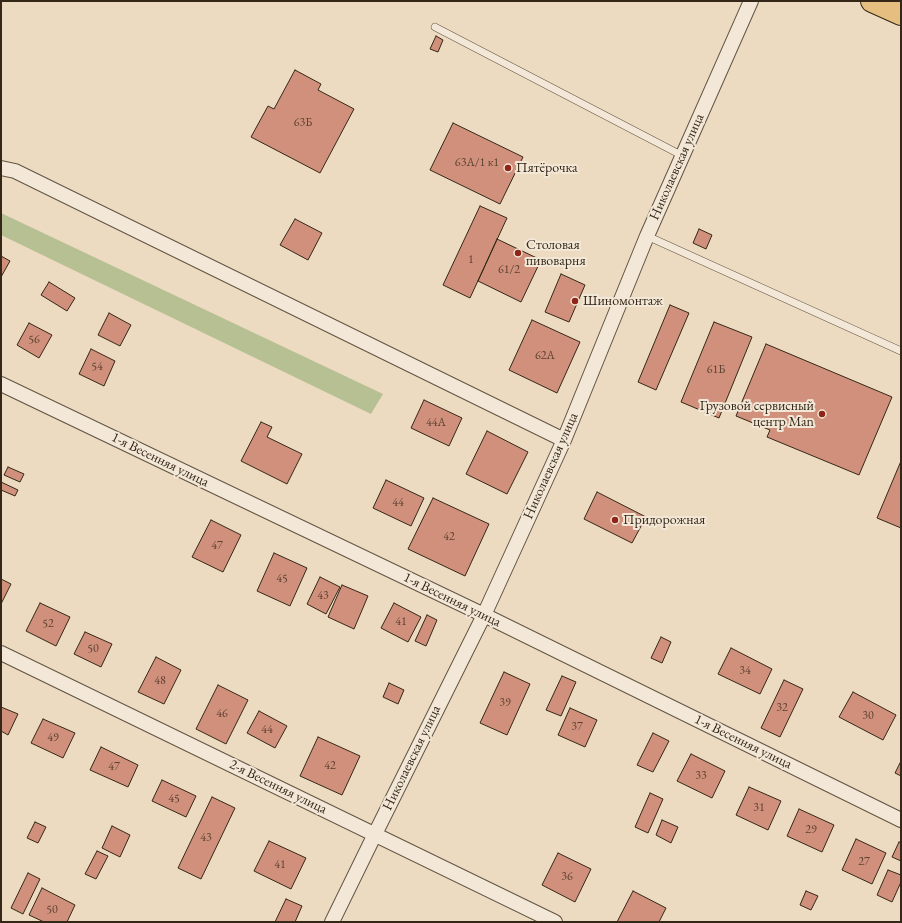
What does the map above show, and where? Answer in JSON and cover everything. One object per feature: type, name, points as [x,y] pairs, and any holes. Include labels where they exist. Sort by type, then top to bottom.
[{"type":"main road","points":[[872,1],[901,14]]},
{"type":"street","name":"Николаевская улица","points":[[332,922],[374,834],[484,615],[564,440],[646,236],[751,1]]},
{"type":"street","points":[[1,168],[15,171],[564,440]]},
{"type":"street","name":"1-я Весенняя улица","points":[[1,384],[484,615],[901,820]]},
{"type":"street","name":"2-я Весенняя улица","points":[[1,653],[555,922]]},
{"type":"lane","points":[[435,27],[682,156]]},
{"type":"lane","points":[[646,236],[901,351]]},
{"type":"green space","points":[[1,213],[383,394],[371,414],[1,235]]},
{"type":"building","points":[[436,36],[443,40],[438,52],[430,49]]},
{"type":"building","points":[[295,70],[321,84],[318,90],[354,109],[320,173],[251,137],[268,106],[274,109]]},
{"type":"building","points":[[453,123],[523,157],[500,204],[430,170]]},
{"type":"building","points":[[480,206],[507,218],[470,298],[443,285]]},
{"type":"building","points":[[295,219],[322,233],[308,260],[280,245]]},
{"type":"building","points":[[699,229],[712,235],[706,249],[693,243]]},
{"type":"building","points":[[497,239],[541,260],[521,302],[478,281]]},
{"type":"building","points":[[1,256],[10,261],[1,277]]},
{"type":"building","points":[[561,274],[585,285],[569,322],[545,312]]},
{"type":"building","points":[[49,282],[75,298],[67,311],[41,295]]},
{"type":"building","points":[[670,305],[689,313],[656,390],[638,382]]},
{"type":"building","points":[[109,313],[131,325],[120,346],[98,335]]},
{"type":"building","points":[[532,320],[580,342],[557,393],[509,370]]},
{"type":"building","points":[[714,322],[752,337],[719,418],[681,402]]},
{"type":"building","points":[[29,323],[52,335],[39,358],[17,345]]},
{"type":"building","points":[[766,344],[892,397],[859,475],[767,437],[770,430],[736,416]]},
{"type":"building","points":[[91,349],[115,361],[104,386],[79,374]]},
{"type":"building","points":[[424,400],[462,418],[449,446],[411,428]]},
{"type":"building","points":[[261,422],[272,427],[267,437],[302,454],[287,484],[241,461]]},
{"type":"building","points":[[487,431],[528,452],[507,494],[466,474]]},
{"type":"building","points":[[901,461],[901,528],[877,518]]},
{"type":"building","points":[[8,467],[24,474],[20,482],[4,475]]},
{"type":"building","points":[[386,480],[424,498],[411,526],[373,508]]},
{"type":"building","points":[[1,482],[18,490],[15,496],[1,490]]},
{"type":"building","points":[[597,492],[646,517],[632,543],[584,519]]},
{"type":"building","points":[[433,498],[489,524],[465,576],[408,549]]},
{"type":"building","points":[[211,520],[241,535],[223,572],[192,557]]},
{"type":"building","points":[[274,553],[307,568],[290,606],[257,591]]},
{"type":"building","points":[[320,577],[340,587],[326,614],[307,604]]},
{"type":"building","points":[[1,579],[11,584],[1,604]]},
{"type":"building","points":[[342,585],[368,596],[354,629],[328,617]]},
{"type":"building","points":[[40,603],[70,617],[56,646],[26,631]]},
{"type":"building","points":[[394,603],[421,617],[408,642],[381,628]]},
{"type":"building","points":[[427,615],[437,620],[426,646],[415,641]]},
{"type":"building","points":[[85,632],[112,644],[101,667],[74,654]]},
{"type":"building","points":[[661,637],[671,642],[662,663],[651,658]]},
{"type":"building","points":[[731,648],[772,669],[760,694],[718,674]]},
{"type":"building","points":[[156,657],[181,670],[164,704],[138,692]]},
{"type":"building","points":[[504,672],[530,684],[507,735],[480,723]]},
{"type":"building","points":[[562,676],[576,682],[561,716],[546,710]]},
{"type":"building","points":[[784,680],[803,689],[780,737],[761,728]]},
{"type":"building","points":[[389,683],[404,690],[398,704],[383,697]]},
{"type":"building","points":[[218,685],[248,700],[226,744],[196,729]]},
{"type":"building","points":[[853,692],[896,715],[883,740],[839,717]]},
{"type":"building","points":[[1,707],[18,714],[8,735],[1,731]]},
{"type":"building","points":[[570,708],[597,720],[585,747],[558,735]]},
{"type":"building","points":[[259,711],[287,726],[275,748],[247,733]]},
{"type":"building","points":[[43,719],[75,733],[63,758],[31,743]]},
{"type":"building","points":[[653,733],[669,741],[653,772],[637,765]]},
{"type":"building","points":[[318,737],[360,756],[342,795],[300,776]]},
{"type":"building","points":[[101,747],[138,765],[128,787],[90,770]]},
{"type":"building","points":[[691,754],[725,771],[712,798],[677,781]]},
{"type":"building","points":[[901,761],[901,776],[895,773]]},
{"type":"building","points":[[162,780],[196,796],[186,817],[152,801]]},
{"type":"building","points":[[749,787],[781,801],[768,830],[736,815]]},
{"type":"building","points":[[650,793],[663,799],[648,833],[635,827]]},
{"type":"building","points":[[212,797],[235,808],[201,879],[178,868]]},
{"type":"building","points":[[799,809],[834,825],[822,852],[787,836]]},
{"type":"building","points":[[662,820],[678,827],[671,843],[656,835]]},
{"type":"building","points":[[35,822],[46,827],[38,843],[27,838]]},
{"type":"building","points":[[112,826],[130,835],[120,857],[102,848]]},
{"type":"building","points":[[856,839],[886,853],[872,884],[842,870]]},
{"type":"building","points":[[269,841],[306,858],[291,889],[254,871]]},
{"type":"building","points":[[899,842],[901,843],[901,861],[892,857]]},
{"type":"building","points":[[97,851],[108,856],[96,879],[85,874]]},
{"type":"building","points":[[558,853],[591,869],[575,902],[542,885]]},
{"type":"building","points":[[888,870],[901,875],[901,882],[892,902],[877,895]]},
{"type":"building","points":[[28,873],[40,879],[23,914],[11,908]]},
{"type":"building","points":[[42,888],[75,905],[67,922],[44,922],[29,915]]},
{"type":"building","points":[[633,891],[666,908],[659,922],[617,922]]},
{"type":"building","points":[[806,891],[818,896],[811,910],[800,905]]},
{"type":"building","points":[[286,899],[302,906],[295,922],[275,922]]},
{"type":"place","name":"Пятёрочка","points":[[508,168]]},
{"type":"place","name":"Столовая пивоварня","points":[[518,253]]},
{"type":"place","name":"Шиномонтаж","points":[[575,301]]},
{"type":"place","name":"Грузовой сервисный центр Man","points":[[822,414]]},
{"type":"place","name":"Придорожная","points":[[615,520]]}]
